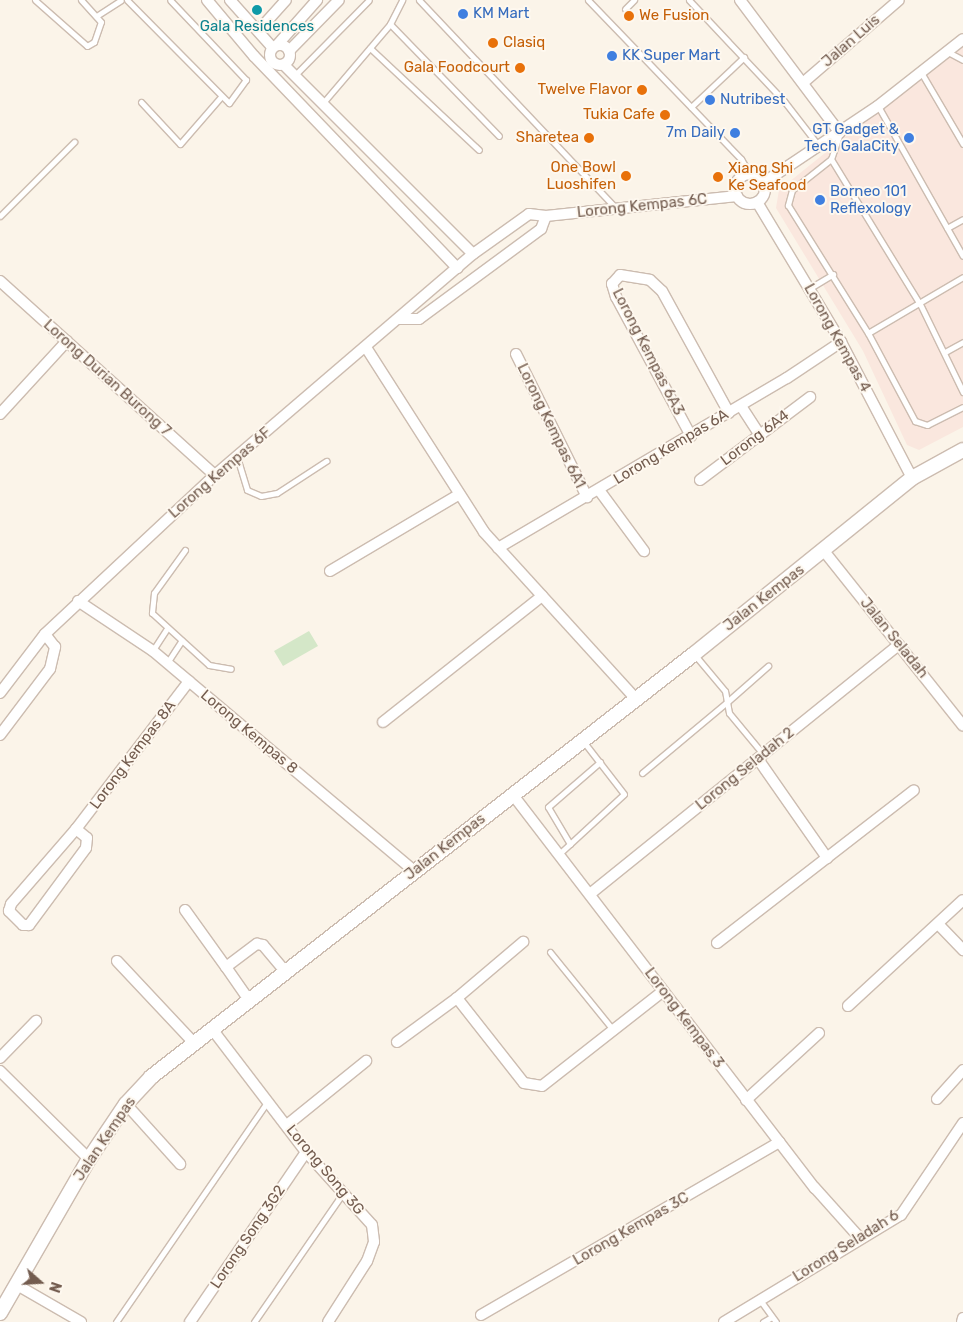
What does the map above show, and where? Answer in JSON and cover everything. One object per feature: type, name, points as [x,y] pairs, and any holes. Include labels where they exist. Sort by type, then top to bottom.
[{"type":"street","points":[[207,0],[289,93],[457,268]]},
{"type":"street","points":[[230,0],[275,46],[289,51]]},
{"type":"street","points":[[259,30],[286,0]]},
{"type":"street","points":[[289,93],[277,63],[275,46],[317,0]]},
{"type":"street","points":[[277,63],[339,0]]},
{"type":"street","points":[[740,0],[804,82],[840,133]]},
{"type":"street","name":"Jalan Luis","points":[[804,82],[898,0]]},
{"type":"street","points":[[763,183],[878,106],[922,74],[963,39]]},
{"type":"street","points":[[246,42],[294,75],[473,254]]},
{"type":"street","points":[[750,174],[763,183],[764,195],[758,202],[744,203],[737,196],[737,182],[750,174]]},
{"type":"street","name":"Lorong Kempas 6C","points":[[367,349],[398,319],[473,254],[529,214],[546,216],[737,196]]},
{"type":"street","name":"Lorong Kempas 4","points":[[758,202],[841,342],[912,478]]},
{"type":"street","points":[[398,319],[419,319],[541,230],[546,216]]},
{"type":"street","name":"Lorong Kempas 6A3","points":[[691,436],[616,297],[612,284],[620,275],[650,280],[662,291],[729,413]]},
{"type":"street","name":"Lorong Durian Burong 7","points":[[0,281],[215,475]]},
{"type":"street","points":[[0,414],[67,341]]},
{"type":"street","name":"Lorong Kempas 6A","points":[[498,548],[741,406],[841,342]]},
{"type":"street","points":[[367,349],[458,495],[498,548],[636,699]]},
{"type":"street","name":"Lorong Kempas 6F","points":[[0,693],[45,634],[78,601],[215,475],[367,349]]},
{"type":"street","name":"Lorong Kempas 6A1","points":[[516,354],[587,497]]},
{"type":"street","name":"Lorong 6A4","points":[[700,480],[810,397]]},
{"type":"street","points":[[741,406],[759,434]]},
{"type":"street","name":"Jalan Kempas","points":[[0,1313],[90,1159],[126,1104],[151,1077],[694,654],[824,551],[912,478],[963,450]]},
{"type":"street","points":[[599,490],[644,550]]},
{"type":"street","points":[[330,571],[458,495]]},
{"type":"street","name":"Jalan Seladah","points":[[824,551],[963,724]]},
{"type":"street","points":[[382,722],[542,596]]},
{"type":"street","name":"Lorong Kempas 8","points":[[78,601],[167,663],[414,871]]},
{"type":"street","points":[[0,735],[50,669],[55,647],[45,634]]},
{"type":"street","name":"Lorong Seladah 2","points":[[590,894],[899,644]]},
{"type":"street","name":"Lorong Kempas 8A","points":[[76,829],[87,838],[86,848],[29,925],[24,925],[9,911],[11,904],[76,829],[189,681]]},
{"type":"street","points":[[760,757],[827,858]]},
{"type":"street","points":[[717,943],[914,790]]},
{"type":"street","name":"Lorong Kempas 3","points":[[513,795],[746,1100],[859,1237]]},
{"type":"street","points":[[848,1006],[963,900]]},
{"type":"street","points":[[185,910],[249,1000]]},
{"type":"street","points":[[938,925],[963,950]]},
{"type":"street","points":[[397,1042],[457,998],[523,942]]},
{"type":"street","points":[[226,967],[257,944],[268,949],[285,971]]},
{"type":"street","points":[[117,961],[194,1043]]},
{"type":"street","points":[[457,998],[529,1086],[548,1083],[663,991]]},
{"type":"street","points":[[0,1058],[36,1021]]},
{"type":"street","name":"Lorong Song 3G","points":[[212,1029],[306,1152],[372,1225],[374,1242],[328,1322]]},
{"type":"street","points":[[746,1100],[818,1033]]},
{"type":"street","points":[[287,1125],[366,1061]]},
{"type":"street","points":[[937,1099],[963,1070]]},
{"type":"street","points":[[0,1071],[90,1159]]},
{"type":"street","points":[[126,1104],[180,1164]]},
{"type":"street","name":"Lorong Seladah 6","points":[[724,1322],[859,1237],[901,1215],[963,1123]]},
{"type":"street","name":"Lorong Kempas 3C","points":[[481,1315],[780,1142]]},
{"type":"street","name":"Lorong Song 3G2","points":[[190,1322],[306,1152]]},
{"type":"street","points":[[17,1285],[81,1322]]},
{"type":"street","points":[[962,1322],[963,1318]]},
{"type":"lane","points":[[35,0],[87,46],[99,30],[98,15],[81,0]]},
{"type":"lane","points":[[98,15],[121,0]]},
{"type":"lane","points":[[127,0],[220,98],[229,102],[246,80],[170,0]]},
{"type":"lane","points":[[294,75],[369,0]]},
{"type":"lane","points":[[322,104],[390,24],[402,0]]},
{"type":"lane","points":[[419,0],[617,209]]},
{"type":"lane","points":[[588,0],[741,159],[750,174]]},
{"type":"lane","points":[[625,9],[634,0]]},
{"type":"lane","points":[[690,0],[744,57],[818,146]]},
{"type":"lane","points":[[390,24],[499,136]]},
{"type":"lane","points":[[370,48],[479,150]]},
{"type":"lane","points":[[948,52],[963,60]]},
{"type":"lane","points":[[691,107],[744,57]]},
{"type":"lane","points":[[922,74],[963,144]]},
{"type":"lane","points":[[140,102],[180,144],[220,98]]},
{"type":"lane","points":[[878,106],[963,256]]},
{"type":"lane","points":[[840,133],[831,159],[788,196],[788,205],[833,274],[868,333],[915,421],[927,425],[963,408]]},
{"type":"lane","points":[[0,216],[74,142]]},
{"type":"lane","points":[[831,159],[920,304],[963,392]]},
{"type":"lane","points":[[947,228],[963,219]]},
{"type":"lane","points":[[810,288],[833,274]]},
{"type":"lane","points":[[868,333],[963,277]]},
{"type":"lane","points":[[945,352],[963,342]]},
{"type":"lane","points":[[237,457],[247,490],[261,496],[277,493],[326,461]]},
{"type":"lane","points":[[184,550],[149,606],[166,630],[182,640],[210,666],[231,669]]},
{"type":"lane","points":[[152,651],[166,630]]},
{"type":"lane","points":[[167,663],[182,640]]},
{"type":"lane","points":[[694,654],[725,691],[729,713],[760,757]]},
{"type":"lane","points":[[642,773],[768,666]]},
{"type":"lane","points":[[559,854],[624,794],[583,740]]},
{"type":"lane","points":[[570,844],[548,807],[600,762]]},
{"type":"lane","points":[[550,952],[614,1031]]},
{"type":"lane","points":[[116,1322],[268,1100]]},
{"type":"lane","points":[[254,1322],[343,1193]]},
{"type":"lane","points":[[760,1300],[770,1318],[776,1322]]},
{"type":"lane","points":[[763,1322],[770,1318]]},
{"type":"shaded area","points":[[963,42],[963,427],[919,450],[907,445],[863,351],[776,208],[779,190]]},
{"type":"green space","points":[[309,631],[318,646],[283,666],[274,651]]},
{"type":"place","name":"Gala Residences","points":[[257,10]]},
{"type":"place","name":"KM Mart","points":[[463,14]]},
{"type":"place","name":"We Fusion","points":[[629,16]]},
{"type":"place","name":"Clasiq","points":[[493,43]]},
{"type":"place","name":"KK Super Mart","points":[[612,56]]},
{"type":"place","name":"Gala Foodcourt","points":[[520,68]]},
{"type":"place","name":"Twelve Flavor","points":[[642,90]]},
{"type":"place","name":"Nutribest","points":[[710,100]]},
{"type":"place","name":"Tukia Cafe","points":[[665,115]]},
{"type":"place","name":"7m Daily","points":[[735,133]]},
{"type":"place","name":"Sharetea","points":[[589,138]]},
{"type":"place","name":"GT Gadget & Tech GalaCity","points":[[909,138]]},
{"type":"place","name":"One Bowl Luoshifen","points":[[626,176]]},
{"type":"place","name":"Xiang Shi Ke Seafood","points":[[718,177]]},
{"type":"place","name":"Borneo 101 Reflexology","points":[[820,200]]}]
